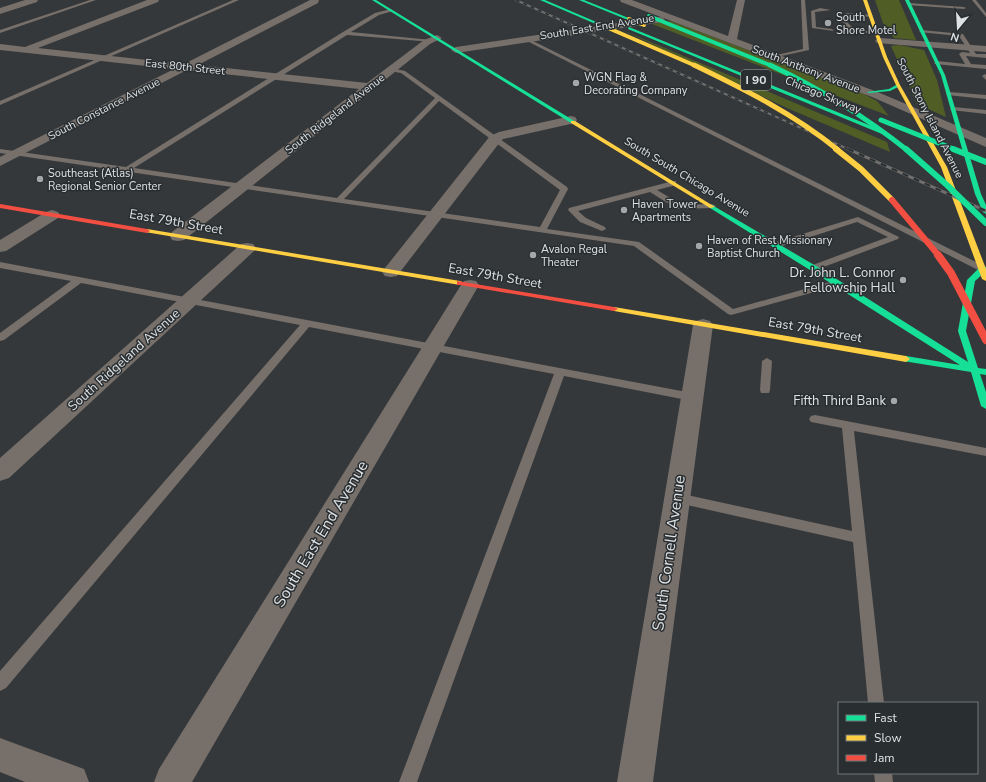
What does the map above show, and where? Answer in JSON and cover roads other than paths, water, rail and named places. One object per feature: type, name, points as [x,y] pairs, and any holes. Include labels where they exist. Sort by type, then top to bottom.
[{"type":"main road","name":"South South Chicago Avenue","points":[[374,0],[434,39],[456,50],[712,206],[986,376]]},
{"type":"main road","points":[[542,0],[709,71],[763,98],[826,140],[860,167],[912,221],[951,274],[986,340]]},
{"type":"main road","name":"Chicago Skyway","points":[[562,0],[614,22],[644,25],[733,61]]},
{"type":"main road","name":"Chicago Skyway","points":[[581,0],[629,24],[979,172]]},
{"type":"main road","points":[[603,0],[649,16],[761,61],[801,80],[832,98],[871,122],[929,166],[957,192],[986,223]]},
{"type":"main road","name":"South Stony Island Avenue","points":[[865,0],[885,56],[898,85],[944,167],[986,279]]},
{"type":"main road","name":"South Stony Island Avenue","points":[[908,2],[950,94],[967,159],[978,194],[986,212]]},
{"type":"main road","name":"Chicago Skyway","points":[[770,76],[986,162]]},
{"type":"main road","points":[[869,92],[890,90],[898,85]]},
{"type":"main road","points":[[967,159],[986,155]]},
{"type":"main road","name":"East 79th Street","points":[[2,207],[52,214],[986,372]]},
{"type":"main road","points":[[983,269],[971,280],[962,331],[976,370],[986,406]]},
{"type":"street","points":[[0,11],[34,0]]},
{"type":"street","points":[[6,57],[155,0]]},
{"type":"street","name":"South Anthony Avenue","points":[[624,0],[869,92],[986,143]]},
{"type":"street","points":[[732,41],[741,0]]},
{"type":"street","name":"South Constance Avenue","points":[[0,162],[315,1]]},
{"type":"street","name":"South East End Avenue","points":[[456,50],[564,35],[665,19],[668,17]]},
{"type":"street","points":[[879,37],[972,52],[986,49]]},
{"type":"street","name":"South Ridgeland Avenue","points":[[178,236],[391,70],[434,39]]},
{"type":"street","name":"East 80th Street","points":[[0,47],[370,87]]},
{"type":"street","points":[[391,272],[495,139],[499,136],[571,120]]},
{"type":"street","points":[[0,247],[52,214]]},
{"type":"street","name":"South Ridgeland Avenue","points":[[0,472],[247,248]]},
{"type":"street","name":"South East End Avenue","points":[[172,782],[470,285]]},
{"type":"street","name":"South Cornell Avenue","points":[[636,782],[703,324]]},
{"type":"street","points":[[0,755],[71,782]]},
{"type":"lane","points":[[0,32],[94,0]]},
{"type":"lane","points":[[0,103],[236,0]]},
{"type":"lane","points":[[774,57],[806,50],[803,0]]},
{"type":"lane","points":[[974,0],[986,16]]},
{"type":"lane","points":[[908,2],[964,8]]},
{"type":"lane","points":[[829,10],[820,9],[813,11],[814,28],[832,30]]},
{"type":"lane","points":[[126,170],[376,14],[391,10]]},
{"type":"lane","points":[[853,30],[843,20],[848,13],[871,16]]},
{"type":"lane","points":[[846,31],[853,30],[879,37]]},
{"type":"lane","points":[[922,31],[961,35],[972,52]]},
{"type":"lane","points":[[345,33],[434,39]]},
{"type":"lane","points":[[527,39],[983,269]]},
{"type":"lane","points":[[969,66],[962,54],[972,52],[986,56]]},
{"type":"lane","points":[[937,63],[986,67]]},
{"type":"lane","points":[[391,70],[403,72],[564,189],[542,231]]},
{"type":"lane","points":[[950,94],[986,97]]},
{"type":"lane","points":[[338,201],[439,98]]},
{"type":"lane","points":[[953,109],[986,112]]},
{"type":"lane","points":[[0,151],[636,244],[731,312]]},
{"type":"lane","points":[[602,229],[583,220],[572,210],[673,183]]},
{"type":"lane","points":[[651,189],[680,207],[712,206]]},
{"type":"lane","points":[[776,246],[858,219],[895,237],[813,268]]},
{"type":"lane","points":[[0,265],[692,397]]},
{"type":"lane","points":[[0,338],[79,280]]},
{"type":"lane","points":[[731,312],[837,283]]},
{"type":"lane","points":[[730,329],[731,312]]},
{"type":"lane","points":[[0,684],[307,323]]},
{"type":"lane","points":[[765,390],[766,361]]},
{"type":"lane","points":[[408,782],[560,372]]},
{"type":"lane","points":[[815,419],[986,452]]},
{"type":"lane","points":[[848,426],[876,702]]},
{"type":"lane","points":[[678,498],[859,538]]},
{"type":"railway","points":[[516,0],[850,150]]},
{"type":"railway","points":[[848,149],[986,211]]},
{"type":"place","name":"South Shore Motel","points":[[828,23]]},
{"type":"place","name":"WGN Flag & Decorating Company","points":[[576,83]]},
{"type":"place","name":"Southeast (Atlas) Regional Senior Center","points":[[40,179]]},
{"type":"place","name":"Haven Tower Apartments","points":[[624,210]]},
{"type":"place","name":"Haven of Rest Missionary Baptist Church","points":[[699,246]]},
{"type":"place","name":"Avalon Regal Theater","points":[[533,255]]},
{"type":"place","name":"Dr. John L. Connor Fellowship Hall","points":[[903,280]]},
{"type":"place","name":"Fifth Third Bank","points":[[894,401]]}]
